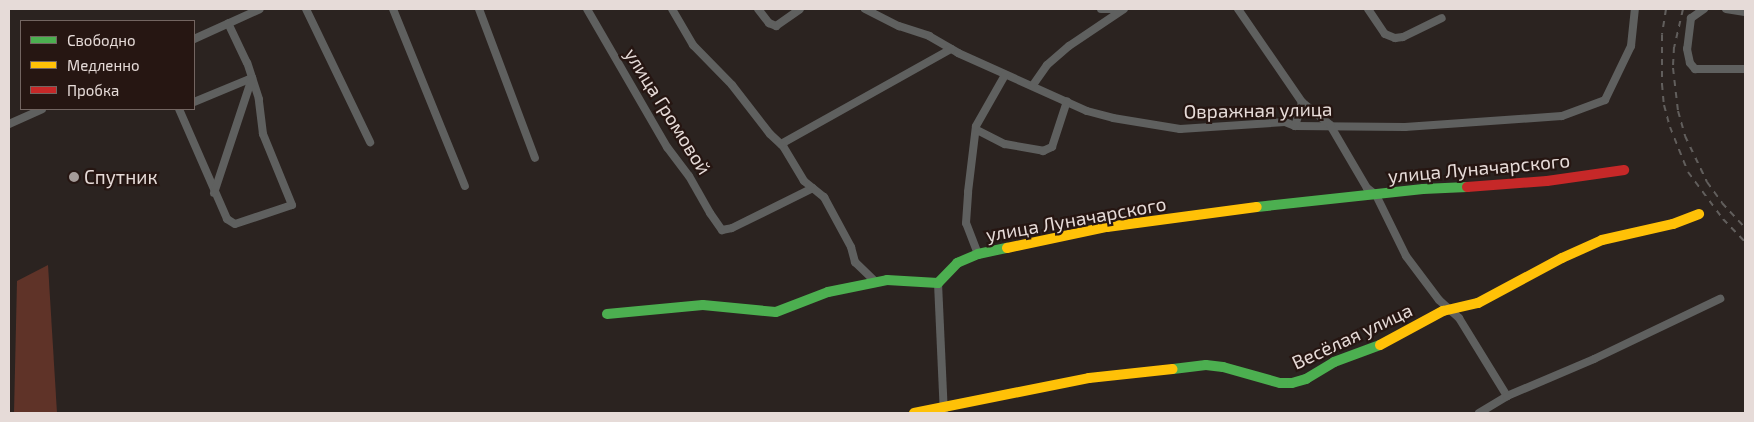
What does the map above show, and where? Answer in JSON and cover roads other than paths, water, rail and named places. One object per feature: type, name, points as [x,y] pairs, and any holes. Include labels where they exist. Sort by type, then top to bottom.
[{"type":"street","points":[[195,39],[260,9]]},
{"type":"street","points":[[306,9],[370,142]]},
{"type":"street","points":[[393,9],[465,186]]},
{"type":"street","points":[[479,9],[536,158]]},
{"type":"street","name":"улица Громовой","points":[[587,9],[667,147],[689,176],[722,230],[732,228],[813,188]]},
{"type":"street","points":[[672,9],[693,45],[732,85],[770,134],[782,145],[804,181],[824,197],[851,248],[855,262],[876,282]]},
{"type":"street","points":[[758,9],[769,23],[776,26],[800,9]]},
{"type":"street","name":"Овражная улица","points":[[865,9],[899,26],[929,36],[951,49],[1005,75],[1033,85],[1096,114],[1155,127],[1180,129],[1285,122],[1295,126],[1330,124],[1406,127],[1495,120],[1547,119],[1570,114],[1605,100],[1615,77],[1627,58],[1631,46],[1635,9]]},
{"type":"street","points":[[1101,9],[1122,9]]},
{"type":"street","points":[[1033,85],[1047,65],[1106,19],[1122,9]]},
{"type":"street","points":[[1238,9],[1302,102],[1330,124],[1367,188],[1376,195],[1406,256],[1439,300],[1459,318],[1508,396]]},
{"type":"street","points":[[1368,9],[1385,34],[1395,38],[1403,38],[1442,18]]},
{"type":"street","points":[[1704,9],[1691,18],[1687,49],[1690,64],[1695,69],[1745,69]]},
{"type":"street","points":[[1726,9],[1745,12]]},
{"type":"street","points":[[179,110],[226,220],[235,224],[292,205],[263,134],[259,100],[252,78],[228,23]]},
{"type":"street","points":[[782,145],[951,49]]},
{"type":"street","points":[[978,254],[966,223],[976,130],[1005,75]]},
{"type":"street","points":[[195,102],[252,78]]},
{"type":"street","points":[[214,193],[252,78]]},
{"type":"street","points":[[976,130],[1005,144],[1043,151],[1052,147],[1067,102]]},
{"type":"street","points":[[1295,126],[1302,102]]},
{"type":"street","points":[[9,124],[40,110]]},
{"type":"street","name":"улица Луначарского","points":[[938,283],[957,263],[978,254],[1107,227],[1282,203],[1422,189],[1481,187],[1546,181],[1624,170]]},
{"type":"street","name":"Весёлая улица","points":[[945,411],[1089,378],[1131,376],[1206,365],[1223,367],[1280,383],[1292,383],[1306,379],[1334,362],[1375,348],[1442,311],[1478,303],[1562,258],[1602,240],[1673,224],[1699,214]]},
{"type":"street","points":[[607,314],[703,305],[776,312],[828,292],[887,280],[938,283],[945,411],[914,413]]},
{"type":"street","points":[[1479,413],[1508,396],[1594,359],[1720,299]]},
{"type":"railway","points":[[1666,9],[1662,35],[1662,84],[1664,105],[1670,127],[1688,172],[1723,219],[1745,242]]},
{"type":"railway","points":[[1683,9],[1674,47],[1673,68],[1678,111],[1685,136],[1707,182],[1722,203],[1745,228]]},
{"type":"place","name":"Спутник","points":[[74,177]]}]
